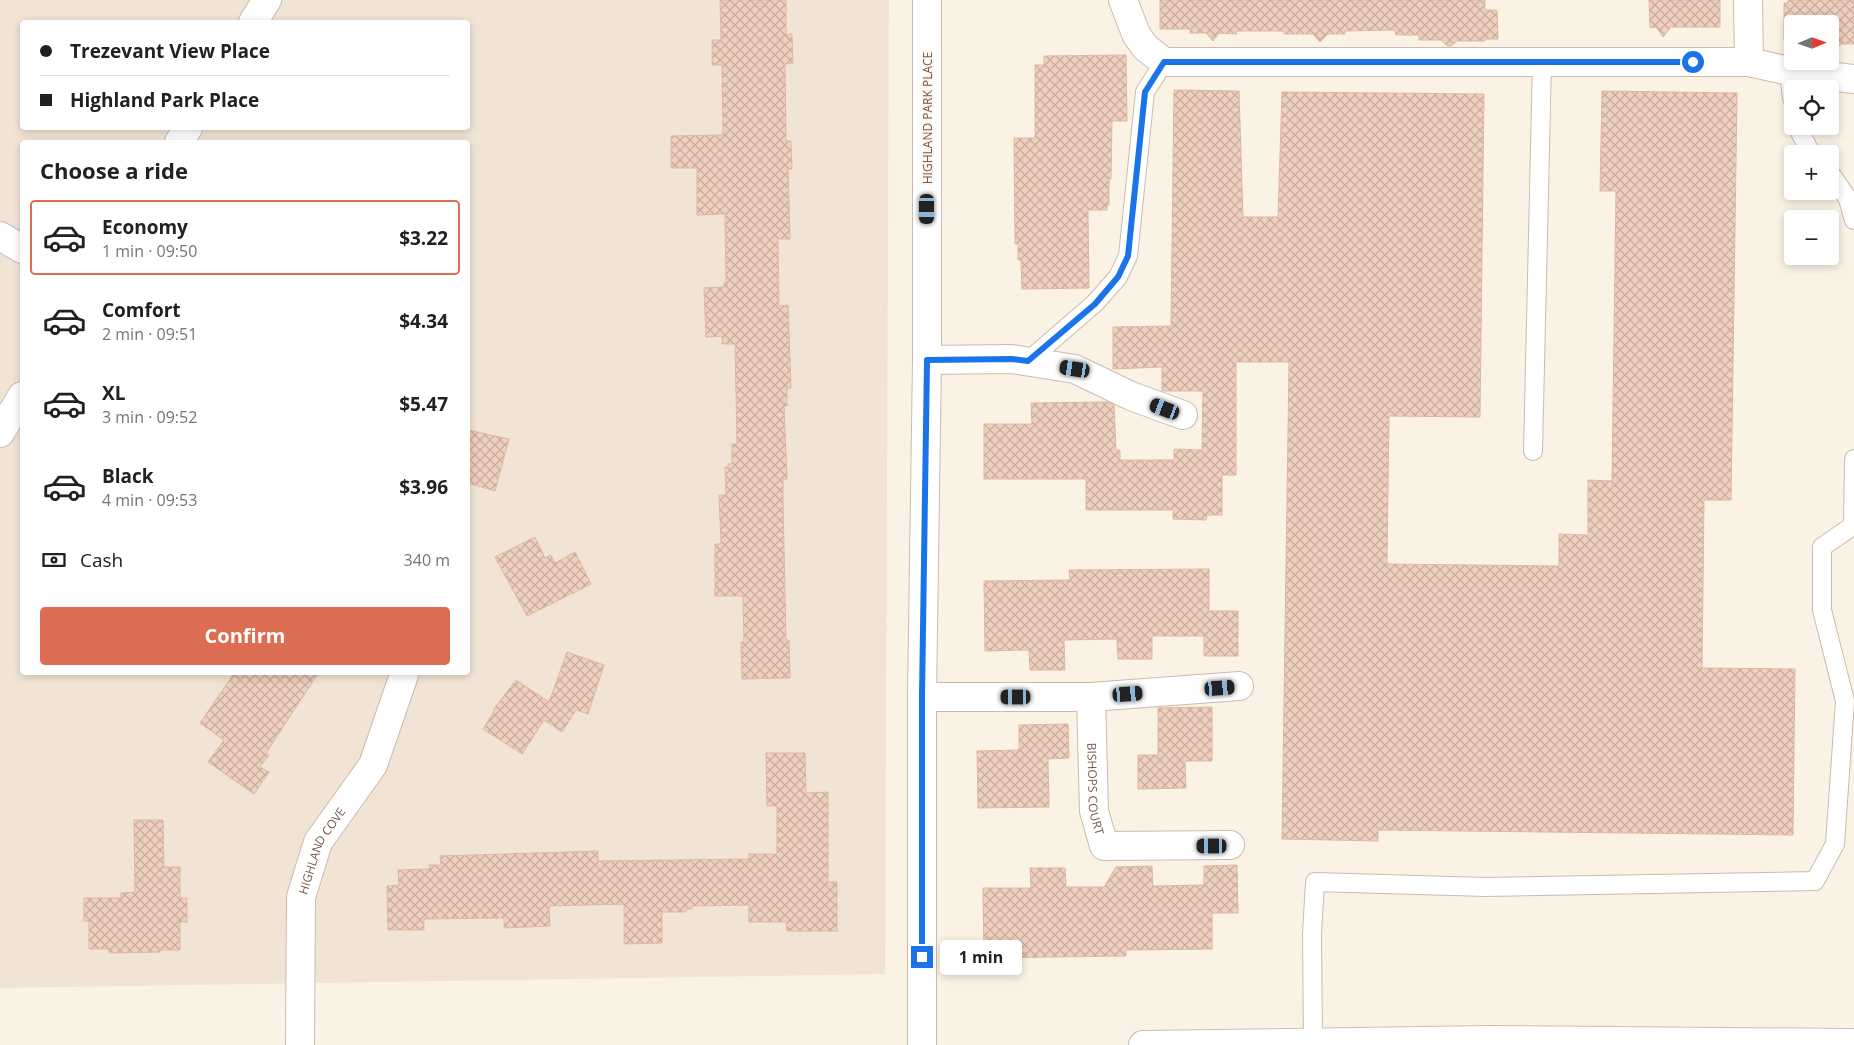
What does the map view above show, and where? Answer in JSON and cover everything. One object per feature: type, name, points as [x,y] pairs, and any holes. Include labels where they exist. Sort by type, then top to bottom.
[{"type":"street","points":[[254,20],[267,0]]},
{"type":"street","name":"HIGHLAND PARK PLACE","points":[[922,1045],[922,697],[927,360],[927,0]]},
{"type":"street","points":[[1123,0],[1136,34],[1145,47],[1164,62],[1749,62],[1789,71],[1854,79]]},
{"type":"street","points":[[1748,0],[1749,62]]},
{"type":"street","points":[[0,236],[20,248]]},
{"type":"street","points":[[927,360],[1012,359],[1075,369],[1131,396],[1183,415]]},
{"type":"street","points":[[0,433],[20,399]]},
{"type":"street","name":"HIGHLAND COVE","points":[[300,1045],[301,897],[318,842],[373,765],[404,675]]},
{"type":"street","points":[[922,697],[1090,697],[1239,686]]},
{"type":"street","name":"BISHOPS COURT","points":[[1090,697],[1094,811],[1104,846],[1230,845]]},
{"type":"street","points":[[1143,1045],[1313,1043],[1854,1043]]},
{"type":"lane","points":[[1028,361],[1095,304],[1118,277],[1128,256],[1145,92],[1164,62]]},
{"type":"lane","points":[[1533,451],[1542,62]]},
{"type":"lane","points":[[1789,71],[1790,80]]},
{"type":"lane","points":[[1839,186],[1848,199],[1854,220]]},
{"type":"lane","points":[[1313,1043],[1312,934],[1315,882],[1486,887],[1815,881],[1836,844],[1845,700],[1822,610],[1822,547],[1854,526],[1854,458]]},
{"type":"shaded area","points":[[0,0],[889,0],[885,974],[0,988]]},
{"type":"building","points":[[720,0],[786,0],[786,34],[792,34],[793,63],[785,64],[786,141],[791,141],[792,169],[788,169],[790,239],[778,239],[779,306],[788,305],[791,388],[787,388],[787,406],[784,406],[787,479],[783,479],[786,640],[789,640],[790,678],[742,679],[741,642],[744,642],[743,596],[715,596],[715,544],[721,544],[719,495],[726,495],[725,467],[728,467],[728,464],[732,464],[732,444],[737,444],[735,344],[722,344],[722,336],[706,337],[704,288],[724,287],[724,283],[726,283],[725,214],[697,215],[697,168],[671,168],[671,136],[723,135],[722,65],[712,65],[712,40],[721,40]]},
{"type":"building","points":[[1160,0],[1485,0],[1485,10],[1497,10],[1498,39],[1457,41],[1451,46],[1447,46],[1441,40],[1419,40],[1419,35],[1396,35],[1395,30],[1345,31],[1345,34],[1328,34],[1320,42],[1313,34],[1284,34],[1284,31],[1236,31],[1237,34],[1219,33],[1213,41],[1206,33],[1190,33],[1190,29],[1160,29]]},
{"type":"building","points":[[1649,0],[1720,0],[1720,27],[1671,27],[1663,37],[1656,27],[1650,28]]},
{"type":"building","points":[[1788,0],[1854,0],[1854,44],[1841,44],[1839,46],[1839,15],[1784,15],[1784,3],[1788,3]]},
{"type":"building","points":[[1126,55],[1127,121],[1112,121],[1109,205],[1107,205],[1107,210],[1088,210],[1089,288],[1022,289],[1021,260],[1018,260],[1018,244],[1015,244],[1014,138],[1035,138],[1035,65],[1044,65],[1044,56]]},
{"type":"building","points":[[1174,90],[1239,91],[1243,217],[1278,217],[1282,92],[1484,94],[1480,417],[1389,416],[1387,564],[1559,566],[1559,534],[1588,535],[1588,480],[1612,481],[1616,191],[1600,191],[1602,91],[1737,93],[1731,500],[1704,500],[1702,668],[1795,669],[1793,835],[1378,830],[1378,841],[1282,839],[1289,362],[1236,362],[1236,475],[1222,475],[1222,515],[1207,515],[1206,520],[1173,519],[1173,510],[1086,510],[1086,479],[984,479],[984,424],[1032,424],[1031,403],[1107,402],[1114,405],[1116,450],[1120,450],[1120,460],[1174,460],[1174,449],[1202,450],[1203,391],[1162,391],[1162,367],[1113,369],[1113,327],[1171,326]]},
{"type":"building","points":[[470,430],[509,439],[495,491],[470,484]]},
{"type":"building","points":[[535,537],[545,558],[551,555],[555,563],[575,552],[591,584],[527,616],[495,557]]},
{"type":"building","points":[[1209,569],[1209,611],[1238,611],[1238,656],[1204,656],[1204,636],[1152,636],[1152,659],[1118,659],[1117,639],[1064,640],[1065,670],[1030,670],[1029,650],[985,651],[984,581],[1070,580],[1069,570]]},
{"type":"building","points":[[567,652],[604,665],[588,714],[576,710],[562,732],[544,720],[522,754],[483,729],[493,710],[516,680],[549,702]]},
{"type":"building","points":[[233,675],[317,675],[266,753],[269,755],[260,767],[269,772],[254,794],[208,762],[224,740],[200,723]]},
{"type":"building","points":[[1212,707],[1212,761],[1185,761],[1186,788],[1138,789],[1138,755],[1158,755],[1158,708]]},
{"type":"building","points":[[1068,724],[1069,758],[1048,759],[1049,807],[978,808],[977,751],[1019,750],[1019,725]]},
{"type":"building","points":[[766,753],[805,753],[806,793],[828,792],[828,882],[837,882],[837,931],[787,931],[786,922],[749,922],[749,905],[692,906],[692,909],[686,909],[686,912],[662,912],[662,943],[624,944],[624,904],[549,906],[550,926],[504,928],[504,918],[424,919],[424,930],[388,930],[387,886],[399,885],[398,870],[430,869],[429,865],[441,865],[440,856],[598,851],[598,861],[749,859],[749,854],[777,854],[777,806],[767,806]]},
{"type":"building","points":[[134,820],[163,820],[164,867],[180,867],[180,898],[187,898],[187,922],[180,922],[180,950],[109,953],[109,949],[89,949],[89,921],[84,921],[84,898],[121,898],[121,893],[135,892]]},
{"type":"building","points":[[1237,865],[1238,913],[1212,913],[1212,949],[1126,950],[1126,956],[984,958],[983,888],[1031,888],[1030,868],[1065,868],[1066,887],[1104,887],[1116,867],[1152,866],[1153,886],[1204,885],[1204,866]]},
{"type":"route","points":[[922,957],[922,697],[927,360],[1012,359],[1028,361],[1095,304],[1118,277],[1128,256],[1145,92],[1164,62],[1693,62]]}]
